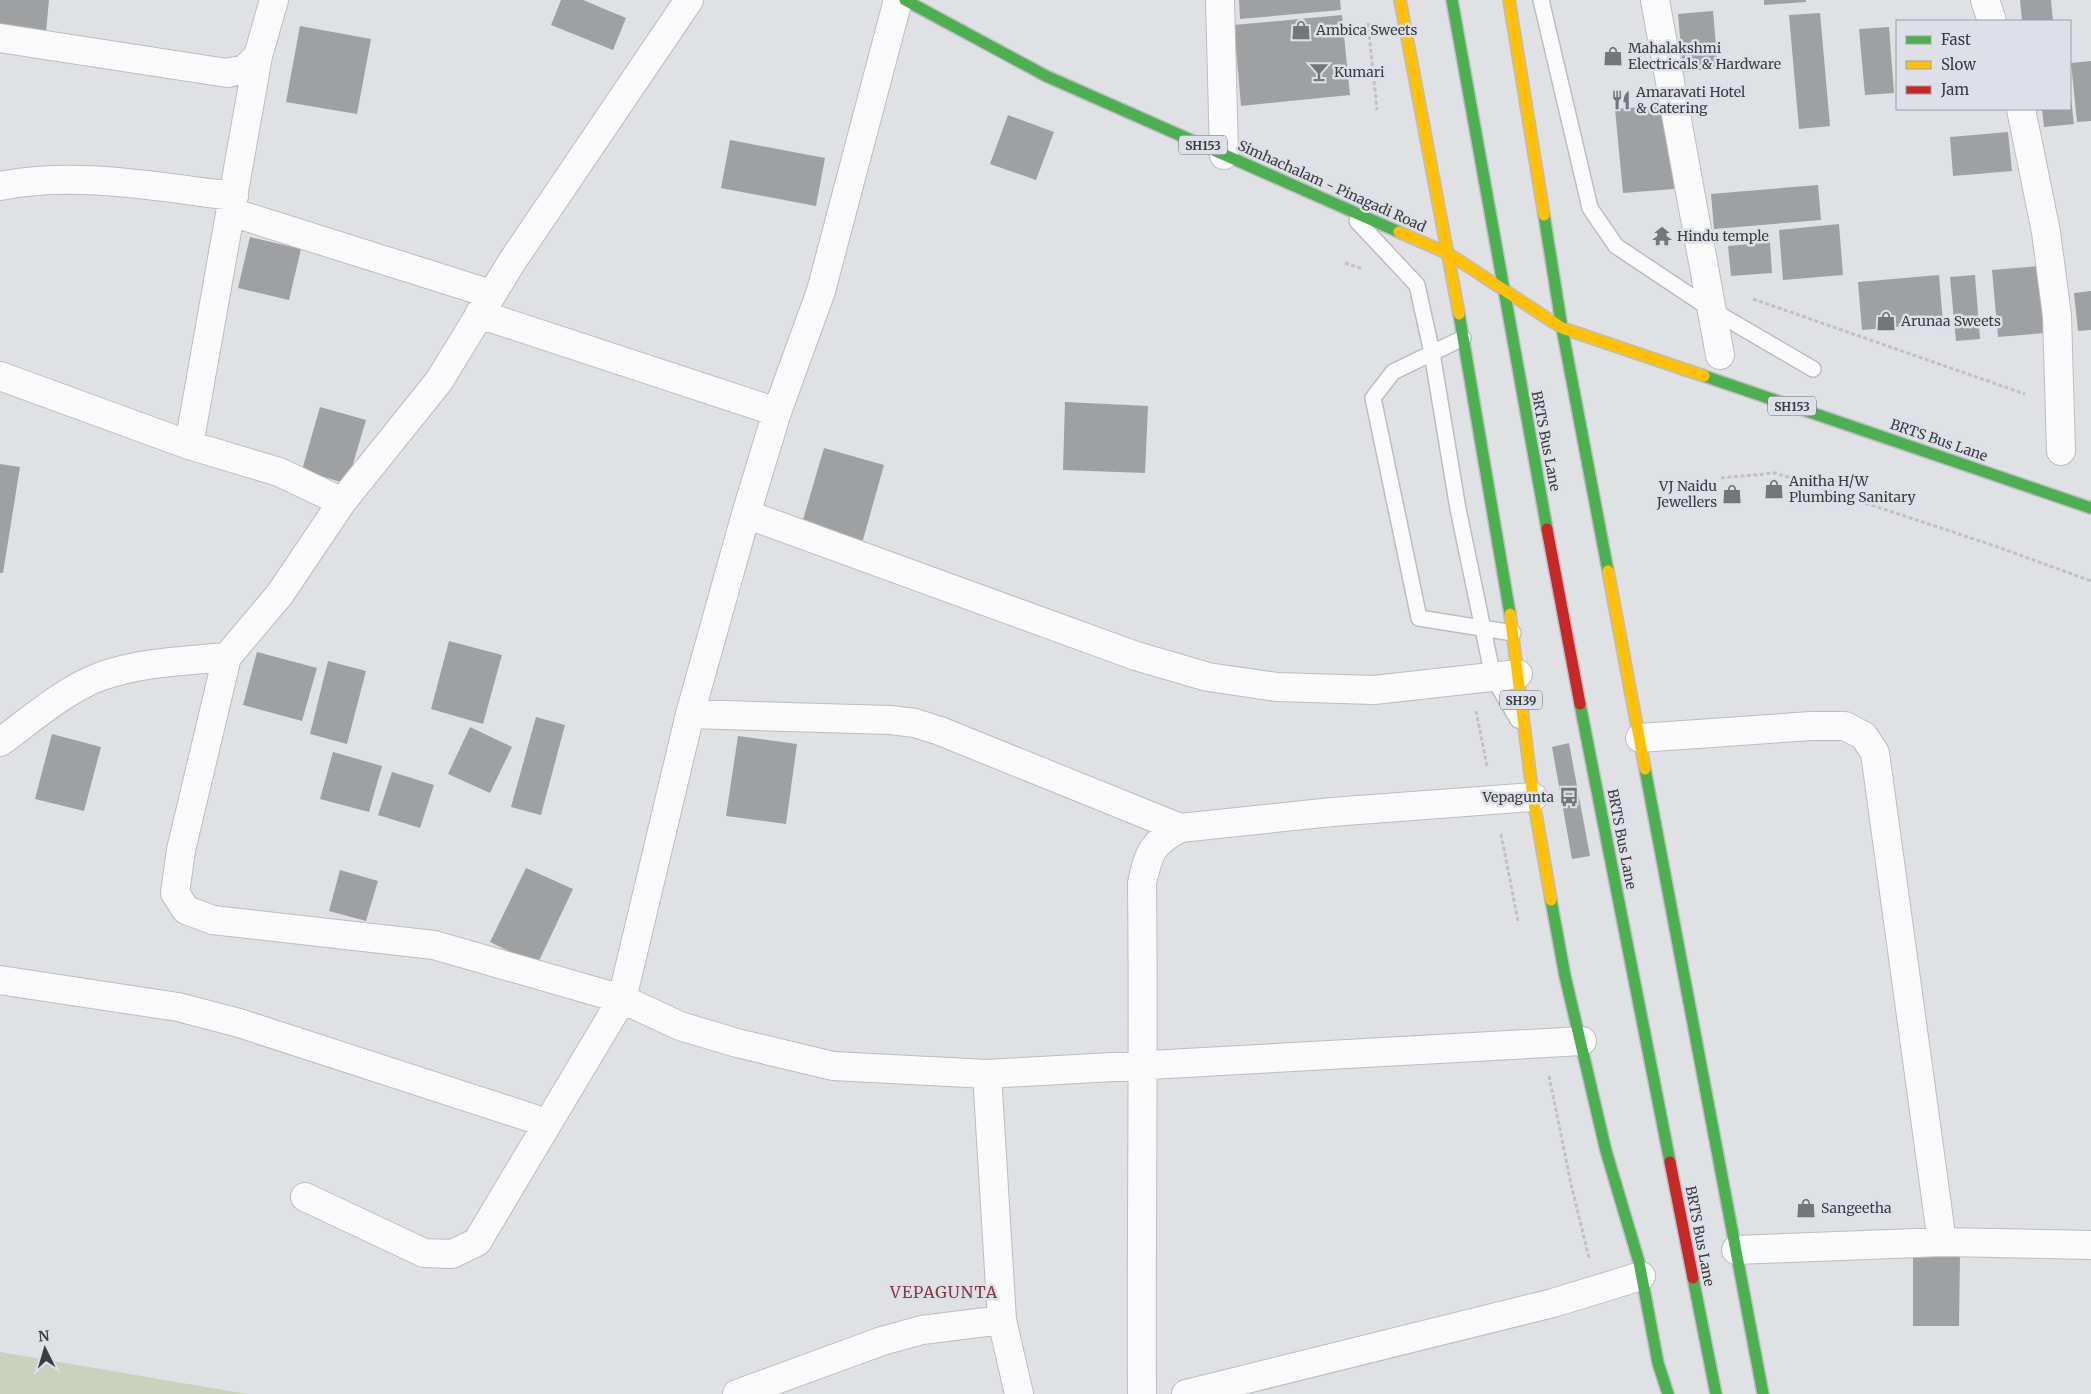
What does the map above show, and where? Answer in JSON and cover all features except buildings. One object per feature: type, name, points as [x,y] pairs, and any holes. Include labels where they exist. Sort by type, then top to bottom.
[{"type":"main road","name":"Simhachalam - Pinagadi Road","points":[[905,0],[1046,76],[1449,254],[1501,288]]},
{"type":"main road","name":"SH39","points":[[1400,0],[1449,254],[1513,633],[1505,675],[1526,734],[1533,797],[1564,976],[1582,1041],[1606,1151],[1639,1262],[1640,1276],[1658,1363],[1668,1394]]},
{"type":"main road","name":"BRTS Bus Lane","points":[[1452,0],[1501,288],[1637,1000],[1716,1394]]},
{"type":"main road","points":[[1509,0],[1562,328],[1763,1394]]},
{"type":"main road","name":"BRTS Bus Lane","points":[[1501,288],[1562,328],[2091,508]]},
{"type":"street","points":[[189,445],[258,56],[274,0]]},
{"type":"street","points":[[689,0],[485,304],[440,381],[342,502],[280,594],[227,657],[181,850],[175,892],[186,910],[213,920],[434,945],[622,999],[680,1026],[737,1043],[832,1066],[987,1074],[1582,1041]]},
{"type":"street","points":[[304,1197],[424,1253],[452,1254],[477,1242],[622,999],[690,714],[746,514],[777,412],[821,291],[898,0]]},
{"type":"street","points":[[1220,0],[1224,155]]},
{"type":"street","points":[[1655,0],[1720,355]]},
{"type":"street","points":[[1985,0],[1992,20]]},
{"type":"street","points":[[0,38],[227,73],[245,69],[258,56]]},
{"type":"street","points":[[2022,110],[2046,232],[2056,316],[2060,452]]},
{"type":"street","points":[[0,186],[44,181],[94,180],[232,204],[485,304],[777,412]]},
{"type":"street","points":[[0,376],[189,445],[279,472],[342,502]]},
{"type":"street","points":[[746,514],[1136,656],[1208,677],[1277,687],[1374,690],[1505,675]]},
{"type":"street","points":[[0,742],[68,694],[98,678],[146,664],[227,657]]},
{"type":"street","points":[[690,714],[890,720],[915,723],[940,731],[1180,828]]},
{"type":"street","points":[[0,761],[23,726]]},
{"type":"street","points":[[1640,738],[1811,726],[1845,726],[1864,736],[1875,753],[1942,1242]]},
{"type":"street","points":[[1142,1394],[1140,1179],[1144,1066],[1142,883],[1148,856],[1160,839],[1180,828],[1332,812],[1533,797]]},
{"type":"street","points":[[0,980],[187,1009],[239,1023],[548,1123]]},
{"type":"street","points":[[987,1074],[1002,1320],[1020,1394]]},
{"type":"street","points":[[1736,1250],[1942,1242],[2091,1245]]},
{"type":"street","points":[[1186,1394],[1553,1303],[1640,1276]]},
{"type":"street","points":[[737,1394],[882,1341],[922,1330],[1002,1320]]},
{"type":"lane","points":[[1541,0],[1590,208],[1616,246],[1712,310],[1813,369]]},
{"type":"lane","points":[[1346,209],[1417,285],[1432,352],[1458,509],[1482,628],[1505,675],[1526,734]]},
{"type":"lane","points":[[1462,338],[1393,372],[1373,398],[1419,618],[1513,633]]},
{"type":"path","points":[[1367,18],[1377,110]]},
{"type":"path","points":[[1345,263],[1372,273]]},
{"type":"path","points":[[1706,277],[1757,301],[2060,405]]},
{"type":"path","points":[[1721,478],[1775,473],[1995,546],[2091,581]]},
{"type":"path","points":[[1475,708],[1489,776]]},
{"type":"path","points":[[1500,833],[1520,930]]},
{"type":"path","points":[[1548,1067],[1571,1184],[1590,1260]]},
{"type":"green space","points":[[0,1352],[247,1394],[0,1394]]},
{"type":"traffic: fast","points":[[905,0],[1046,76],[1399,232]]},
{"type":"traffic: fast","points":[[1452,0],[1547,529]]},
{"type":"traffic: fast","points":[[1544,215],[1562,328],[1608,571]]},
{"type":"traffic: fast","points":[[1459,314],[1510,614]]},
{"type":"traffic: fast","points":[[1704,376],[2091,508]]},
{"type":"traffic: fast","points":[[1580,704],[1670,1162]]},
{"type":"traffic: fast","points":[[1645,769],[1763,1394]]},
{"type":"traffic: fast","points":[[1551,900],[1565,976],[1606,1151],[1639,1262],[1658,1363],[1668,1394]]},
{"type":"traffic: fast","points":[[1693,1278],[1716,1394]]},
{"type":"traffic: slow","points":[[1400,0],[1459,314]]},
{"type":"traffic: slow","points":[[1509,0],[1544,215]]},
{"type":"traffic: slow","points":[[1399,232],[1449,254],[1562,328],[1704,376]]},
{"type":"traffic: slow","points":[[1608,571],[1645,769]]},
{"type":"traffic: slow","points":[[1510,614],[1533,797],[1551,900]]},
{"type":"traffic: jam","points":[[1547,529],[1580,704]]},
{"type":"traffic: jam","points":[[1670,1162],[1693,1278]]},
{"type":"place","name":"Ambica Sweets","points":[[1301,30]]},
{"type":"place","name":"Mahalakshmi Electricals & Hardware","points":[[1613,56]]},
{"type":"place","name":"Kumari","points":[[1319,72]]},
{"type":"place","name":"Amaravati Hotel & Catering","points":[[1621,100]]},
{"type":"place","name":"Hindu temple","points":[[1662,236]]},
{"type":"place","name":"Arunaa Sweets","points":[[1886,321]]},
{"type":"place","name":"Anitha H/W Plumbing Sanitary","points":[[1774,489]]},
{"type":"place","name":"VJ Naidu Jewellers","points":[[1732,494]]},
{"type":"place","name":"Vepagunta","points":[[1569,797]]},
{"type":"place","name":"Sangeetha","points":[[1806,1208]]},
{"type":"district","name":"VEPAGUNTA","points":[[944,1292]]}]
